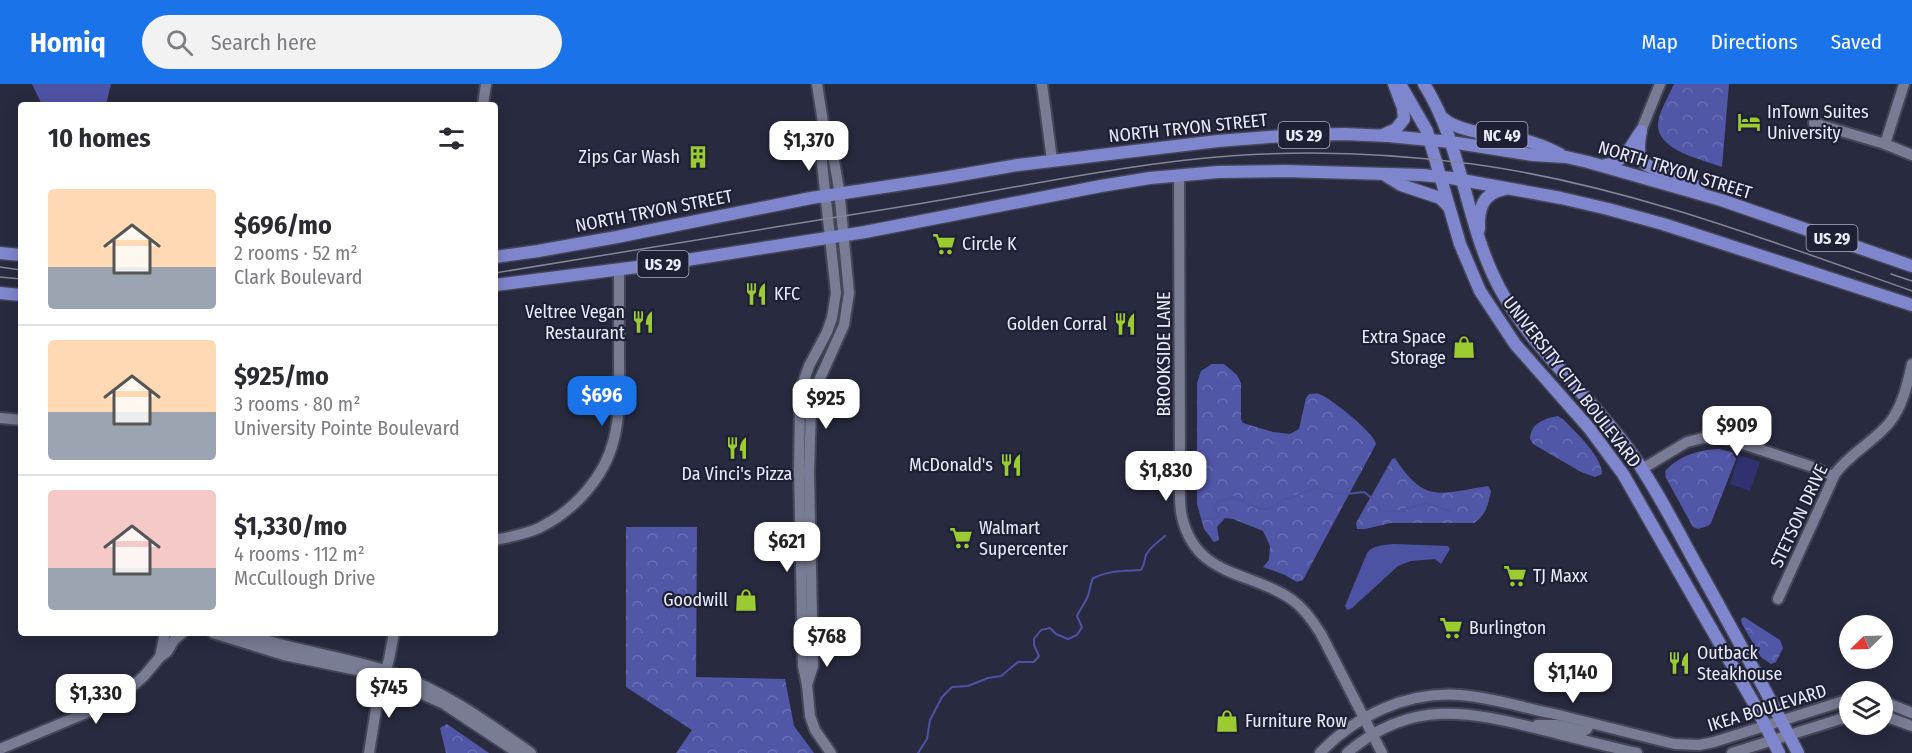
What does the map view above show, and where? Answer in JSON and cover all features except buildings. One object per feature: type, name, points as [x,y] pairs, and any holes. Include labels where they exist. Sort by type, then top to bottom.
[{"type":"main road","points":[[1380,135],[1396,129],[1404,119],[1403,108],[1394,84]]},
{"type":"main road","name":"UNIVERSITY CITY BOULEVARD","points":[[1400,84],[1423,121],[1466,262],[1490,308],[1521,352],[1589,429],[1623,474],[1779,753]]},
{"type":"main road","name":"UNIVERSITY CITY BOULEVARD","points":[[1424,84],[1440,114],[1451,142],[1480,245],[1495,279],[1513,310],[1539,345],[1613,429],[1642,469],[1798,753]]},
{"type":"main road","name":"NC 49","points":[[1440,114],[1446,121],[1459,128],[1531,142],[1566,157]]},
{"type":"main road","points":[[1601,165],[1615,163],[1623,157],[1641,131]]},
{"type":"main road","points":[[1641,131],[1639,148],[1647,165],[1655,170],[1677,176],[1721,200]]},
{"type":"main road","name":"NORTH TRYON STREET","points":[[498,257],[538,252],[840,193],[1052,160],[1251,138],[1344,134],[1451,142],[1533,155],[1566,157],[1601,165],[1721,200],[1912,266]]},
{"type":"main road","name":"US 29","points":[[498,285],[674,262],[865,232],[1101,186],[1179,175],[1254,171],[1376,173]]},
{"type":"main road","points":[[1376,173],[1462,180],[1608,208],[1912,305]]},
{"type":"main road","points":[[1376,173],[1440,198],[1449,208]]},
{"type":"main road","points":[[1480,245],[1479,220],[1482,205],[1486,197],[1493,192],[1508,188]]},
{"type":"main road","points":[[0,253],[18,255]]},
{"type":"main road","points":[[0,293],[18,295]]},
{"type":"street","points":[[483,102],[486,84]]},
{"type":"street","points":[[807,686],[813,666],[809,472],[811,408],[814,392],[844,325],[848,310],[849,280],[840,193],[833,155],[824,129],[817,84]]},
{"type":"street","points":[[1042,84],[1052,160]]},
{"type":"street","points":[[1641,131],[1660,84]]},
{"type":"street","points":[[1885,144],[1904,86]]},
{"type":"street","points":[[1814,123],[1885,144],[1912,155]]},
{"type":"street","points":[[824,129],[821,153],[836,282],[834,311],[827,332],[809,366],[802,386],[799,470],[803,666],[812,721],[831,753]]},
{"type":"street","name":"BROOKSIDE LANE","points":[[1179,175],[1180,497],[1183,521],[1195,545],[1212,562],[1230,573],[1285,596],[1298,604],[1310,616],[1382,753]]},
{"type":"street","points":[[498,539],[538,528],[561,514],[591,486],[609,456],[615,435],[619,405],[619,269]]},
{"type":"street","name":"STETSON DRIVE","points":[[1778,599],[1833,476],[1846,459],[1891,420],[1905,393],[1912,364]]},
{"type":"street","points":[[0,418],[18,420]]},
{"type":"street","points":[[1642,469],[1687,442],[1717,437],[1764,450],[1833,476]]},
{"type":"street","points":[[160,657],[164,636]]},
{"type":"street","points":[[0,749],[110,703],[135,685],[167,652],[179,636]]},
{"type":"street","points":[[223,636],[284,655],[416,682],[456,702],[531,753]]},
{"type":"street","points":[[250,636],[282,646],[350,661],[385,675],[444,704],[518,753]]},
{"type":"street","points":[[369,753],[377,703],[393,636]]},
{"type":"street","name":"IKEA BOULEVARD","points":[[1320,753],[1337,736],[1380,709],[1407,701],[1438,696],[1459,695],[1495,701],[1675,744],[1692,746],[1714,742],[1839,703]]},
{"type":"street","points":[[1893,705],[1912,713]]},
{"type":"street","points":[[1347,753],[1373,735],[1400,722],[1440,713],[1471,714],[1637,753]]},
{"type":"street","points":[[1329,753],[1362,726],[1364,718]]},
{"type":"street","name":"IKEA BOULEVARD","points":[[1732,753],[1839,719]]},
{"type":"street","points":[[1893,719],[1912,726]]},
{"type":"street","points":[[1524,725],[1558,725],[1584,731],[1590,723]]},
{"type":"green space","points":[[1674,84],[1729,84],[1722,167],[1679,151],[1662,138],[1658,129],[1659,118]]},
{"type":"green space","points":[[1212,364],[1224,364],[1237,375],[1241,383],[1243,423],[1273,432],[1290,434],[1299,429],[1306,398],[1309,394],[1318,394],[1351,416],[1374,439],[1376,444],[1303,580],[1297,582],[1263,567],[1269,560],[1270,546],[1263,531],[1225,518],[1217,527],[1219,540],[1214,542],[1204,529],[1197,504],[1197,383],[1201,371]]},
{"type":"green space","points":[[1558,416],[1588,445],[1598,460],[1602,474],[1595,477],[1581,472],[1533,444],[1530,439],[1535,425]]},
{"type":"green space","points":[[1719,449],[1732,452],[1736,459],[1711,523],[1698,529],[1693,527],[1666,478],[1665,471],[1690,454]]},
{"type":"green space","points":[[1395,458],[1406,473],[1425,489],[1446,493],[1488,486],[1491,491],[1484,513],[1474,523],[1391,523],[1357,529],[1356,523],[1392,459]]},
{"type":"green space","points":[[626,527],[697,527],[696,677],[785,679],[794,726],[814,753],[676,753],[692,730],[626,687]]},
{"type":"green space","points":[[1744,617],[1780,640],[1783,648],[1776,662],[1771,664],[1761,657],[1742,624],[1741,619]]},
{"type":"green space","points":[[447,724],[489,753],[446,753],[440,728]]},
{"type":"shaded area","points":[[32,84],[111,84],[107,102],[41,102]]},
{"type":"shaded area","points":[[1739,455],[1760,462],[1750,491],[1730,484]]},
{"type":"shaded area","points":[[1394,544],[1448,546],[1450,549],[1441,564],[1435,559],[1411,561],[1398,566],[1347,610],[1345,606],[1369,550]]},
{"type":"waterway","points":[[1205,519],[1215,519],[1219,515],[1214,507],[1218,502],[1233,497],[1260,509],[1268,509],[1281,500],[1317,487],[1333,493],[1364,492],[1378,503],[1380,511],[1400,511],[1426,503],[1449,511]]},
{"type":"waterway","points":[[918,753],[927,739],[930,720],[942,697],[952,687],[968,686],[988,678],[1001,676],[1018,662],[1034,662],[1039,656],[1034,639],[1041,630],[1050,628],[1056,634],[1068,639],[1077,635],[1082,627],[1077,616],[1088,596],[1093,578],[1111,572],[1141,570],[1148,552],[1165,536]]},
{"type":"tram line","points":[[498,273],[1133,167],[1220,157],[1316,153],[1395,156],[1473,164],[1530,173],[1696,216],[1912,291]]},
{"type":"tram line","points":[[0,267],[18,270]]},
{"type":"tram line","points":[[1891,274],[1912,281]]},
{"type":"tram line","points":[[0,277],[18,279]]},
{"type":"place","name":"InTown Suites University","points":[[1749,122]]},
{"type":"place","name":"Zips Car Wash","points":[[698,157]]},
{"type":"place","name":"Circle K","points":[[944,244]]},
{"type":"place","name":"KFC","points":[[756,294]]},
{"type":"place","name":"Veltree Vegan Restaurant","points":[[643,322]]},
{"type":"place","name":"Golden Corral","points":[[1125,324]]},
{"type":"place","name":"Extra Space Storage","points":[[1464,347]]},
{"type":"place","name":"Da Vinci's Pizza","points":[[737,448]]},
{"type":"place","name":"McDonald's","points":[[1011,465]]},
{"type":"place","name":"Walmart Supercenter","points":[[961,538]]},
{"type":"place","name":"TJ Maxx","points":[[1515,576]]},
{"type":"place","name":"Goodwill","points":[[746,600]]},
{"type":"place","name":"Burlington","points":[[1451,628]]},
{"type":"place","name":"Outback Steakhouse","points":[[1679,663]]},
{"type":"place","name":"Furniture Row","points":[[1227,721]]}]
